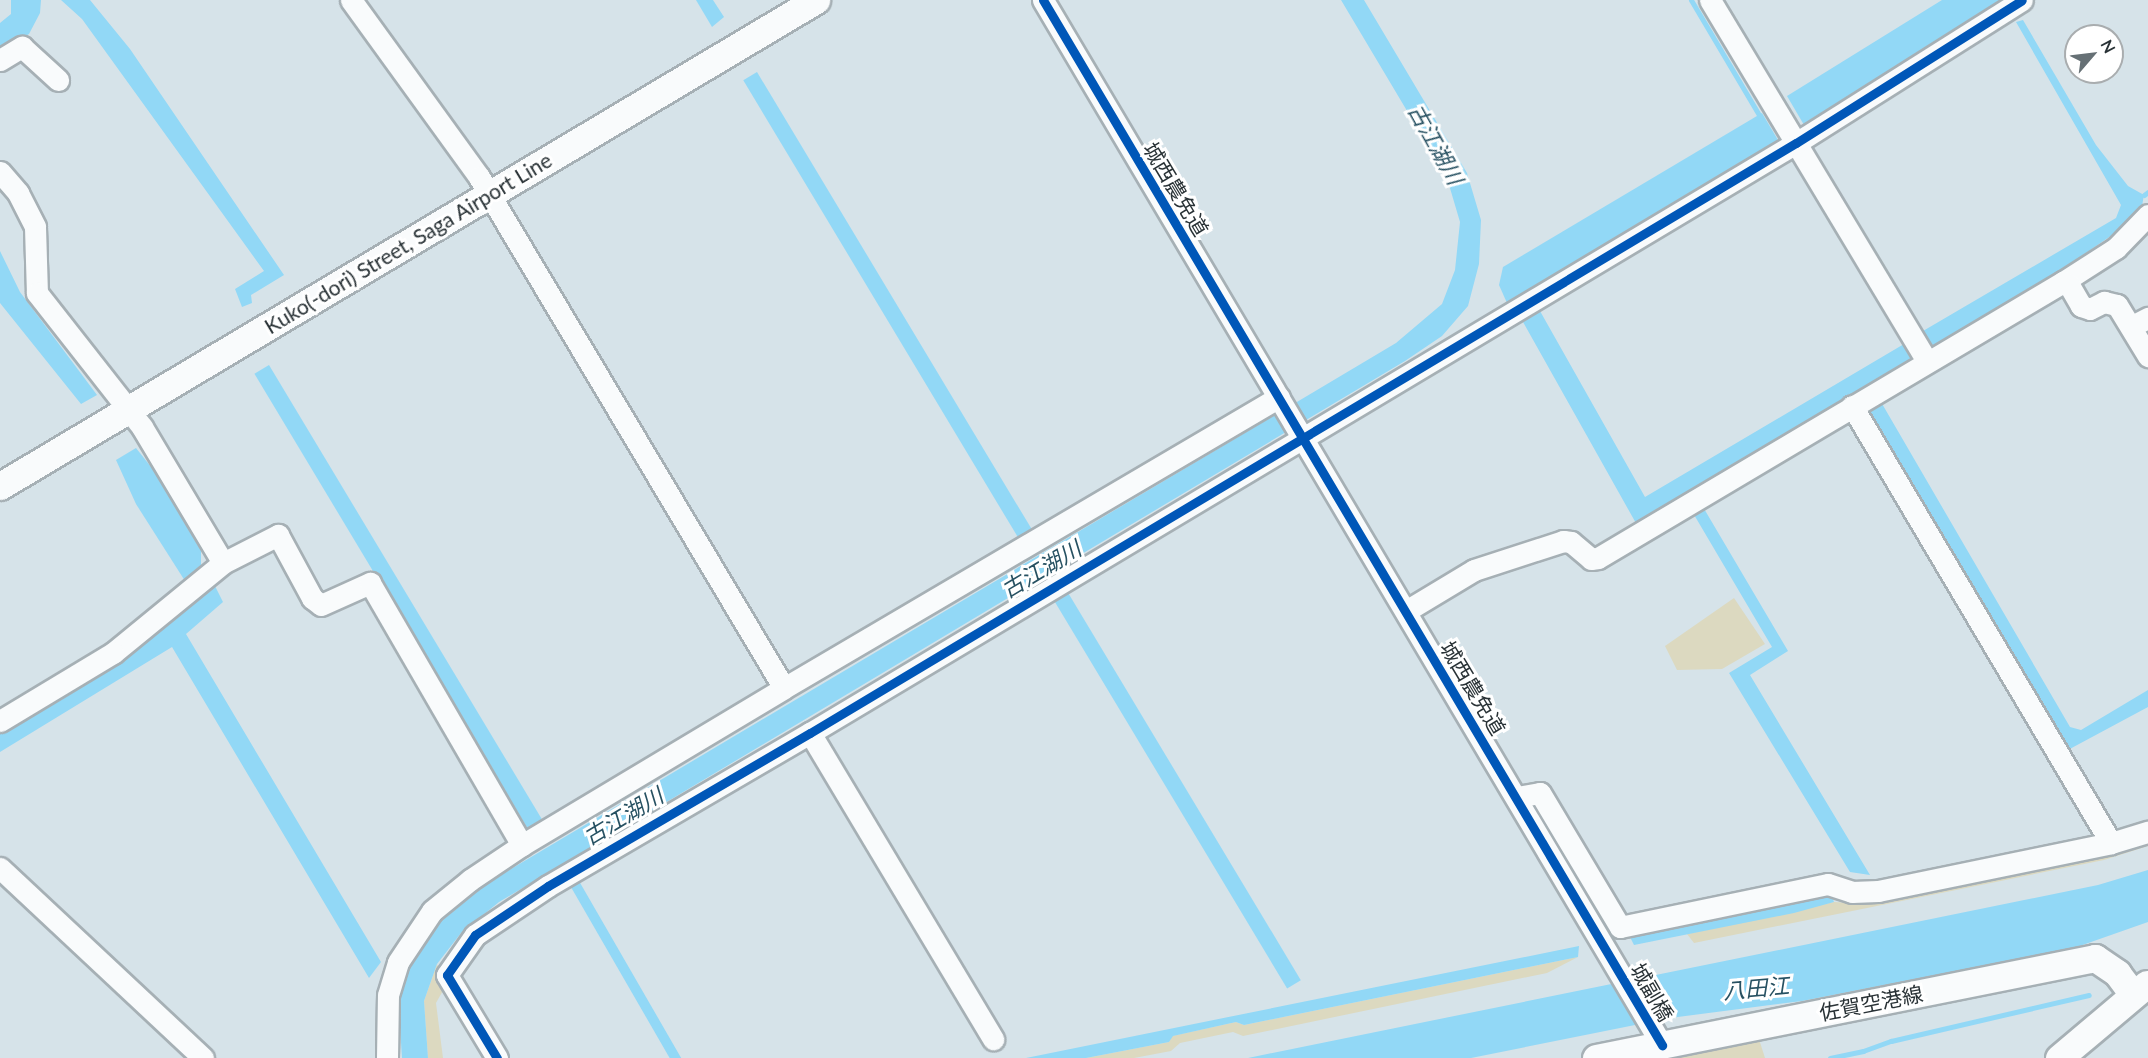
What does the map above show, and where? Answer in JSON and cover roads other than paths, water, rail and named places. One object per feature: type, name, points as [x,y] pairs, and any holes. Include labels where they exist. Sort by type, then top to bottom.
[{"type":"main road","name":"Kuko(-dori) Street, Saga Airport Line","points":[[0,486],[128,412],[816,0]]},
{"type":"main road","name":"佐賀空港線","points":[[1596,1058],[2095,958],[2140,989]]},
{"type":"main road","points":[[2059,1058],[2140,989]]},
{"type":"street","points":[[351,0],[489,194],[784,688]]},
{"type":"street","name":"城西農免道","points":[[1043,0],[1610,957]]},
{"type":"street","points":[[1710,0],[1927,361]]},
{"type":"street","points":[[497,1058],[447,975],[475,935],[548,886],[810,733],[1796,143],[2022,0]]},
{"type":"street","points":[[0,60],[22,47],[58,80]]},
{"type":"street","points":[[0,172],[18,193],[34,227],[37,293],[142,428],[223,563]]},
{"type":"street","points":[[1406,611],[1474,570],[1563,541],[1570,542],[1591,559],[1598,558],[2063,282],[2116,248],[2148,215]]},
{"type":"street","points":[[2063,282],[2069,285],[2082,306],[2090,309],[2104,302],[2117,305],[2140,322],[2148,356]]},
{"type":"street","points":[[387,1058],[388,995],[398,962],[432,911],[470,880],[522,845],[784,688],[1279,397]]},
{"type":"street","points":[[1852,406],[2111,843]]},
{"type":"street","points":[[0,721],[113,653],[223,563],[278,535],[312,597],[321,605],[370,583],[522,845]]},
{"type":"street","points":[[810,733],[993,1039]]},
{"type":"street","points":[[1517,797],[1540,794],[1620,927],[1828,884],[1852,892],[1878,891],[2111,843],[2148,832]]},
{"type":"street","points":[[0,868],[203,1058]]},
{"type":"street","name":"城副橋","points":[[1610,957],[1662,1045]]},
{"type":"water","points":[[11,0],[41,0],[40,13],[29,34],[0,50],[0,23],[11,14]]},
{"type":"water","points":[[61,0],[90,0],[130,49],[284,275],[251,295],[252,303],[242,307],[235,289],[264,271],[82,19]]},
{"type":"water","points":[[696,0],[713,0],[724,17],[712,27]]},
{"type":"water","name":"古江湖川","points":[[1341,0],[1364,0],[1467,173],[1481,220],[1479,264],[1468,306],[1442,336],[1405,361],[499,902],[461,933],[437,964],[424,1001],[428,1058],[402,1058],[398,996],[413,961],[439,923],[489,882],[1396,343],[1442,304],[1455,270],[1460,222],[1447,178]]},
{"type":"water","points":[[1942,0],[2002,0],[1804,125],[1787,96]]},
{"type":"water","points":[[2023,20],[2096,145],[2128,186],[2144,195],[2142,206],[2121,229],[2055,274],[1932,347],[1923,331],[2116,218],[2121,205],[2016,22]]},
{"type":"water","points":[[757,72],[1032,529],[1018,537],[743,80]]},
{"type":"water","points":[[1762,113],[1778,140],[1507,303],[1499,285],[1503,267]]},
{"type":"water","points":[[0,251],[20,292],[97,395],[81,404],[0,303]]},
{"type":"water","points":[[1540,311],[1645,497],[1904,344],[1913,360],[1637,525],[1523,322]]},
{"type":"water","points":[[269,365],[542,820],[528,829],[254,374]]},
{"type":"water","points":[[1881,402],[2070,727],[2081,730],[2148,690],[2148,707],[2066,751],[1865,411]]},
{"type":"water","points":[[136,448],[163,482],[201,550],[201,569],[185,581],[136,504],[116,460]]},
{"type":"water","points":[[1703,507],[1788,651],[1750,675],[1870,875],[1850,872],[1729,673],[1772,647],[1693,513]]},
{"type":"water","points":[[215,586],[223,602],[186,634],[381,962],[369,978],[172,647],[0,752],[0,729],[116,660],[172,622]]},
{"type":"water","points":[[1067,591],[1301,980],[1287,988],[1053,599]]},
{"type":"water","name":"八田江","points":[[2148,870],[2148,922],[2074,948],[1802,1001],[1670,1018],[1471,1058],[1248,1058],[2098,885]]},
{"type":"water","points":[[579,881],[681,1058],[670,1058],[570,886]]},
{"type":"water","points":[[1831,894],[1834,902],[1794,913],[1634,945],[1629,935]]},
{"type":"water","points":[[1579,946],[1578,957],[1244,1025],[1236,1022],[1173,1036],[1169,1042],[1086,1058],[1026,1058]]},
{"type":"waterway","points":[[1691,0],[1759,115]]},
{"type":"waterway","points":[[2144,195],[2148,192]]},
{"type":"waterway","points":[[1830,1058],[1863,1051],[1891,1041],[2089,995]]}]
